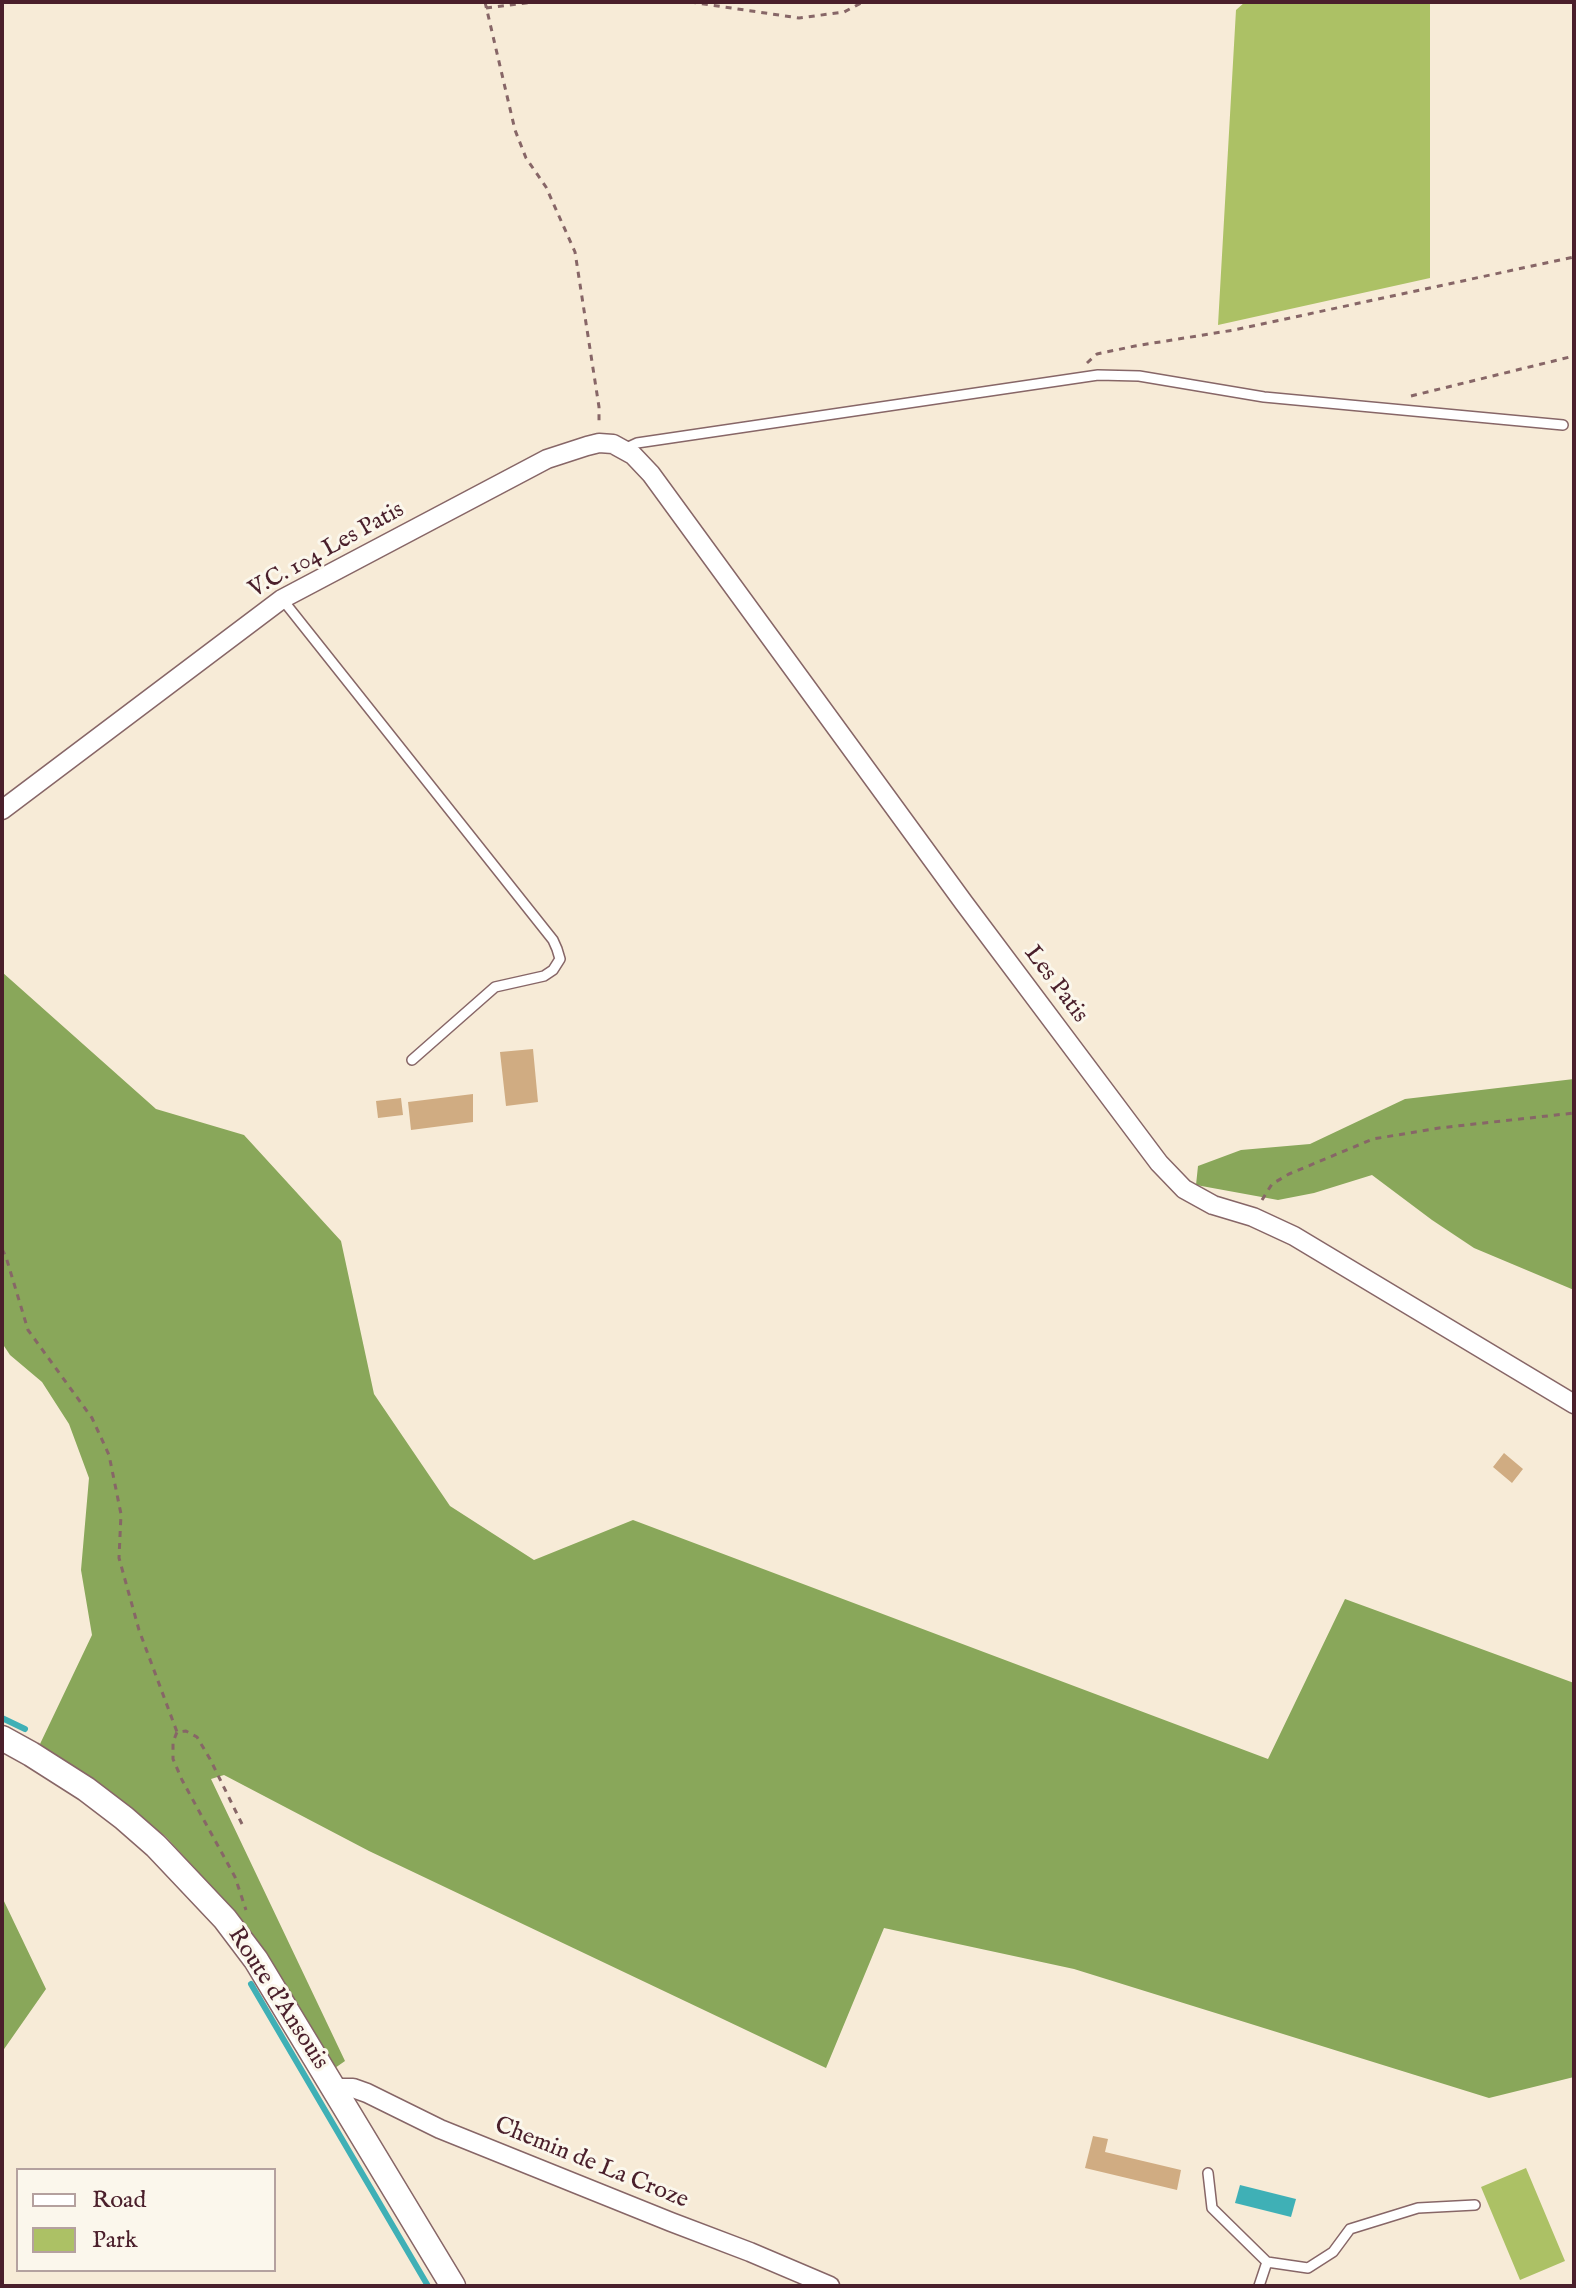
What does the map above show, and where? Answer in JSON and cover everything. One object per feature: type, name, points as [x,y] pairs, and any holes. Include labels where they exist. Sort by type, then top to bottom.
[{"type":"street","points":[[599,443],[624,449]]},
{"type":"street","name":"V.C. 104 Les Patis","points":[[2,810],[282,599],[547,459],[599,443]]},
{"type":"street","name":"Les Patis","points":[[624,449],[651,474],[964,903],[1159,1163],[1184,1189],[1213,1205],[1253,1217],[1294,1236],[1574,1404]]},
{"type":"street","name":"Route d'Ansouis","points":[[2,1738],[75,1782],[124,1818],[156,1846],[225,1919],[256,1960],[453,2286]]},
{"type":"street","name":"Chemin de La Croze","points":[[335,2088],[353,2088],[367,2093],[440,2129],[830,2286]]},
{"type":"lane","points":[[624,449],[637,443],[1082,376],[1139,376],[1264,397],[1563,425]]},
{"type":"lane","points":[[282,599],[553,940],[560,959],[553,970],[544,976],[495,987],[412,1060]]},
{"type":"lane","points":[[1208,2173],[1212,2208],[1267,2262],[1308,2268],[1333,2252],[1350,2229],[1418,2208],[1475,2205]]},
{"type":"lane","points":[[1259,2286],[1267,2262]]},
{"type":"path","points":[[485,2],[515,130],[526,158],[546,187],[575,252],[599,407],[599,443]]},
{"type":"path","points":[[486,8],[533,2]]},
{"type":"path","points":[[690,2],[799,18],[844,12],[863,2]]},
{"type":"path","points":[[1082,376],[1084,365],[1097,354],[1234,330],[1574,257]]},
{"type":"path","points":[[1381,408],[1413,395],[1574,356]]},
{"type":"path","points":[[1253,1217],[1272,1184],[1373,1139],[1439,1128],[1574,1113]]},
{"type":"path","points":[[2,1249],[28,1330],[92,1418],[109,1455],[121,1514],[119,1558],[139,1630],[177,1732],[173,1742],[173,1759],[235,1877],[249,1920]]},
{"type":"path","points":[[177,1732],[186,1731],[197,1737],[242,1824]]},
{"type":"green space","points":[[1245,2],[1430,2],[1430,278],[1218,325],[1236,10]]},
{"type":"green space","points":[[2,972],[156,1109],[244,1135],[341,1241],[374,1394],[450,1506],[534,1560],[633,1520],[1268,1759],[1345,1599],[1574,1683],[1574,2077],[1489,2098],[1074,1969],[884,1928],[826,2068],[369,1851],[224,1775],[211,1779],[345,2061],[335,2068],[286,1986],[224,1900],[165,1836],[40,1744],[92,1635],[81,1570],[89,1478],[69,1424],[42,1382],[10,1355],[2,1343]]},
{"type":"green space","points":[[1574,1079],[1574,1290],[1474,1248],[1372,1175],[1314,1193],[1278,1200],[1196,1185],[1198,1166],[1241,1150],[1310,1144],[1405,1099]]},
{"type":"green space","points":[[2,1897],[46,1989],[2,2052]]},
{"type":"green space","points":[[1526,2168],[1565,2261],[1520,2280],[1481,2187]]},
{"type":"water","points":[[1240,2185],[1296,2199],[1291,2217],[1235,2203]]},
{"type":"building","points":[[533,1049],[538,1102],[506,1106],[500,1052]]},
{"type":"building","points":[[473,1094],[473,1122],[411,1130],[408,1102]]},
{"type":"building","points":[[401,1098],[403,1115],[378,1118],[376,1101]]},
{"type":"building","points":[[1504,1453],[1523,1469],[1512,1483],[1493,1467]]},
{"type":"building","points":[[1093,2136],[1108,2139],[1105,2152],[1181,2170],[1177,2190],[1085,2168]]},
{"type":"waterway","points":[[2,1718],[25,1729]]},
{"type":"waterway","points":[[251,1984],[428,2286]]}]
